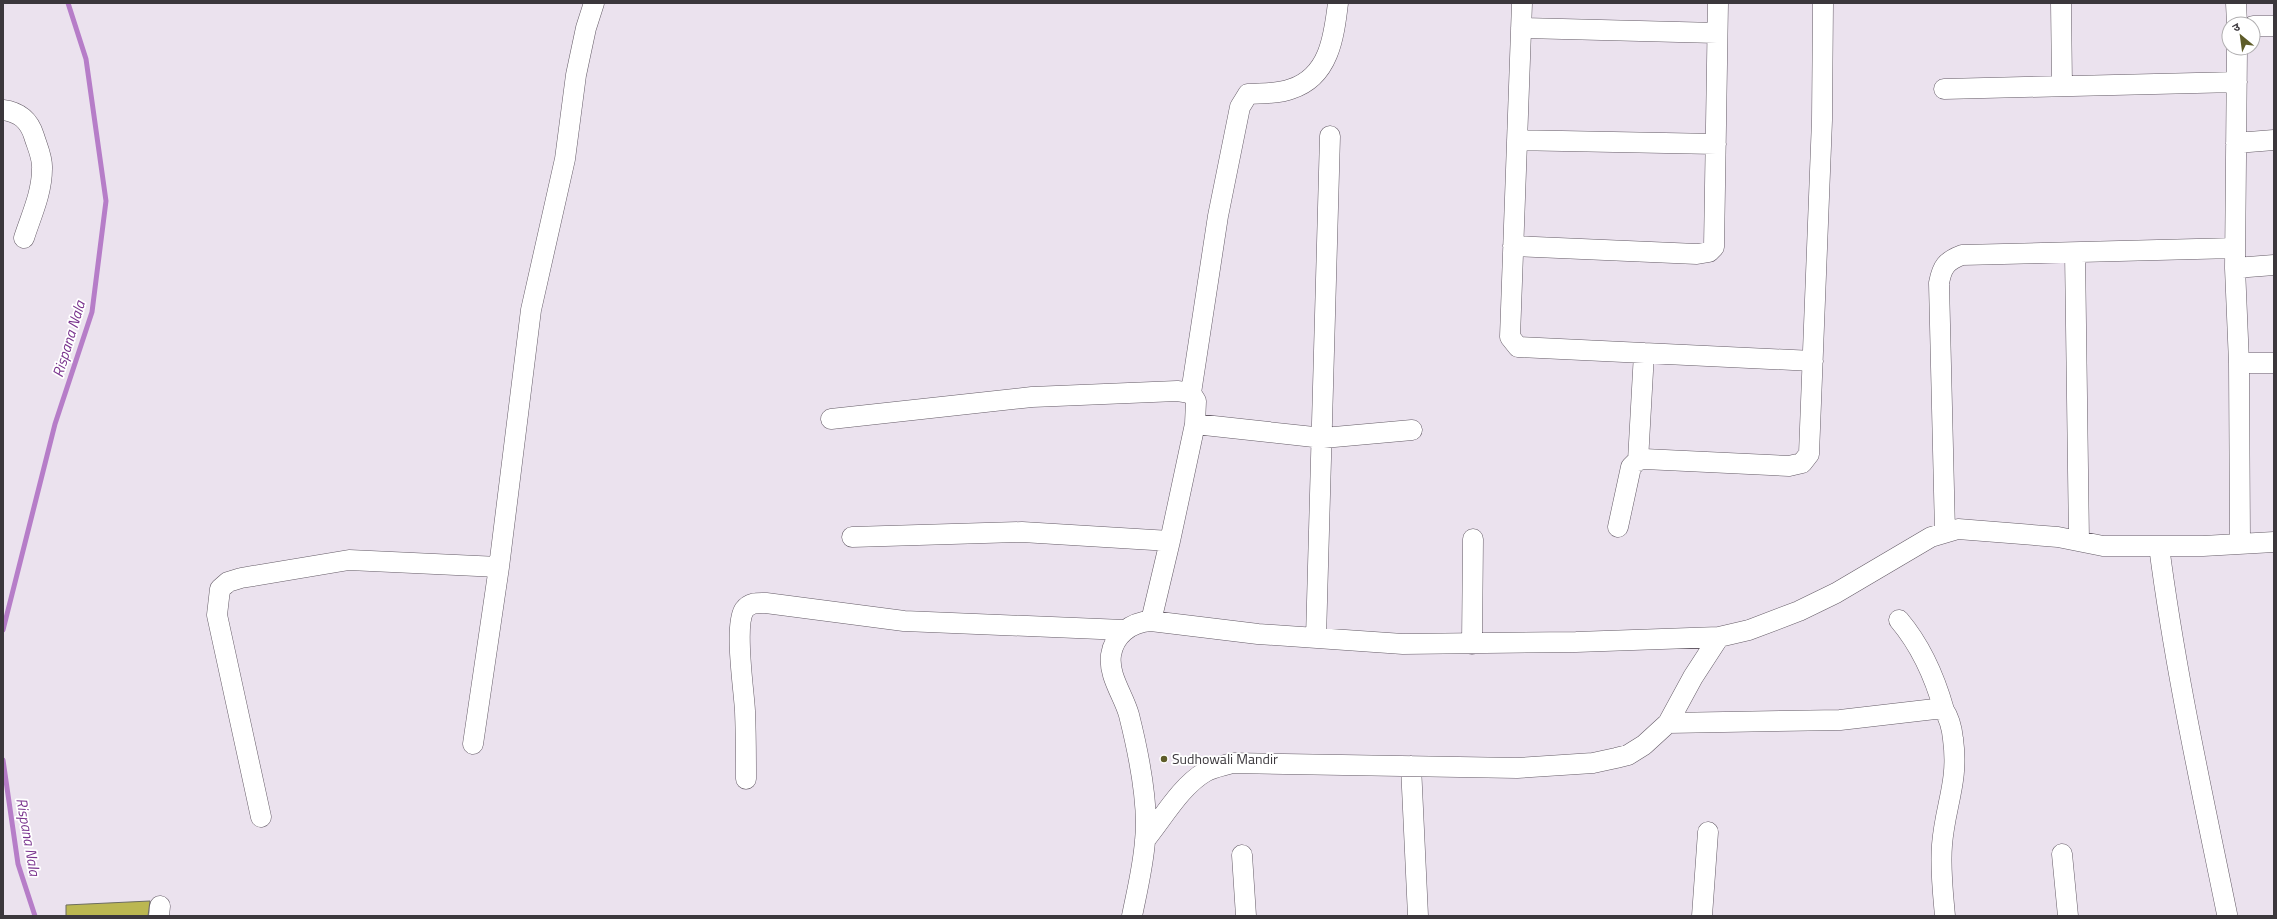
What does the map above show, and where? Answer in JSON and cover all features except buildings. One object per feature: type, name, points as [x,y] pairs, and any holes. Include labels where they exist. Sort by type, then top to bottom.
[{"type":"street","points":[[473,744],[499,567],[531,310],[565,159],[581,55],[594,3]]},
{"type":"street","points":[[1151,621],[1195,424],[1196,401],[1191,393],[1218,216],[1240,107],[1248,94],[1290,90],[1312,78],[1323,64],[1330,49],[1338,3]]},
{"type":"street","points":[[1522,3],[1510,337],[1512,343],[1518,347],[1813,360]]},
{"type":"street","points":[[1513,246],[1697,254],[1709,252],[1714,247],[1718,3]]},
{"type":"street","points":[[1618,527],[1631,466],[1638,461],[1644,459],[1789,466],[1802,462],[1809,454],[1822,120],[1823,3]]},
{"type":"street","points":[[2061,3],[2062,85]]},
{"type":"street","points":[[2236,3],[2236,16]]},
{"type":"street","points":[[2261,26],[2274,26]]},
{"type":"street","points":[[1521,28],[1717,34]]},
{"type":"street","points":[[2237,56],[2234,268],[2239,363],[2240,542]]},
{"type":"street","points":[[1944,88],[2237,82]]},
{"type":"street","points":[[3,110],[20,115],[26,121],[32,132],[42,168],[38,197],[24,238]]},
{"type":"street","points":[[1316,638],[1323,438],[1330,136]]},
{"type":"street","points":[[1517,140],[1716,144]]},
{"type":"street","points":[[2236,142],[2274,140]]},
{"type":"street","points":[[1945,532],[1939,284],[1941,269],[1952,258],[1962,255],[2235,248]]},
{"type":"street","points":[[2075,253],[2078,541]]},
{"type":"street","points":[[2234,268],[2274,265]]},
{"type":"street","points":[[1638,461],[1644,353]]},
{"type":"street","points":[[2239,363],[2274,363]]},
{"type":"street","points":[[831,419],[1032,397],[1177,391],[1191,393]]},
{"type":"street","points":[[1195,424],[1323,438],[1412,430]]},
{"type":"street","points":[[746,779],[745,710],[740,652],[741,620],[747,606],[754,603],[766,603],[904,621],[1124,630],[1137,624],[1151,621],[1251,633],[1403,644],[1576,642],[1719,637],[1749,630],[1799,611],[1836,593],[1931,537],[1958,529],[2058,536],[2103,546],[2159,546],[2274,542]]},
{"type":"street","points":[[852,537],[1014,532],[1170,541]]},
{"type":"street","points":[[1472,644],[1473,539]]},
{"type":"street","points":[[2159,546],[2169,620],[2181,688],[2227,914]]},
{"type":"street","points":[[261,817],[217,615],[220,589],[228,582],[241,578],[349,560],[499,567]]},
{"type":"street","points":[[1899,620],[1918,645],[1952,730],[1956,761],[1953,788],[1942,844],[1941,863],[1945,916]]},
{"type":"street","points":[[1124,630],[1114,644],[1111,655],[1111,668],[1129,715],[1142,779],[1145,840],[1132,916]]},
{"type":"street","points":[[1145,840],[1181,794],[1204,773],[1216,767],[1239,762],[1517,768],[1593,763],[1628,755],[1649,741],[1668,722],[1693,677],[1719,637]]},
{"type":"street","points":[[1668,722],[1840,720],[1935,709],[1944,710]]},
{"type":"street","points":[[1411,766],[1418,916]]},
{"type":"street","points":[[1702,916],[1708,832]]},
{"type":"street","points":[[2062,854],[2068,916]]},
{"type":"street","points":[[1242,855],[1246,916]]},
{"type":"waterway","name":"Rispana Nala","points":[[3,630],[55,424],[92,312],[106,201],[86,59],[68,3]]},
{"type":"waterway","name":"Rispana Nala","points":[[3,760],[18,864],[35,916]]},
{"type":"place","name":"Sudhowali Mandir","points":[[1164,759]]}]
